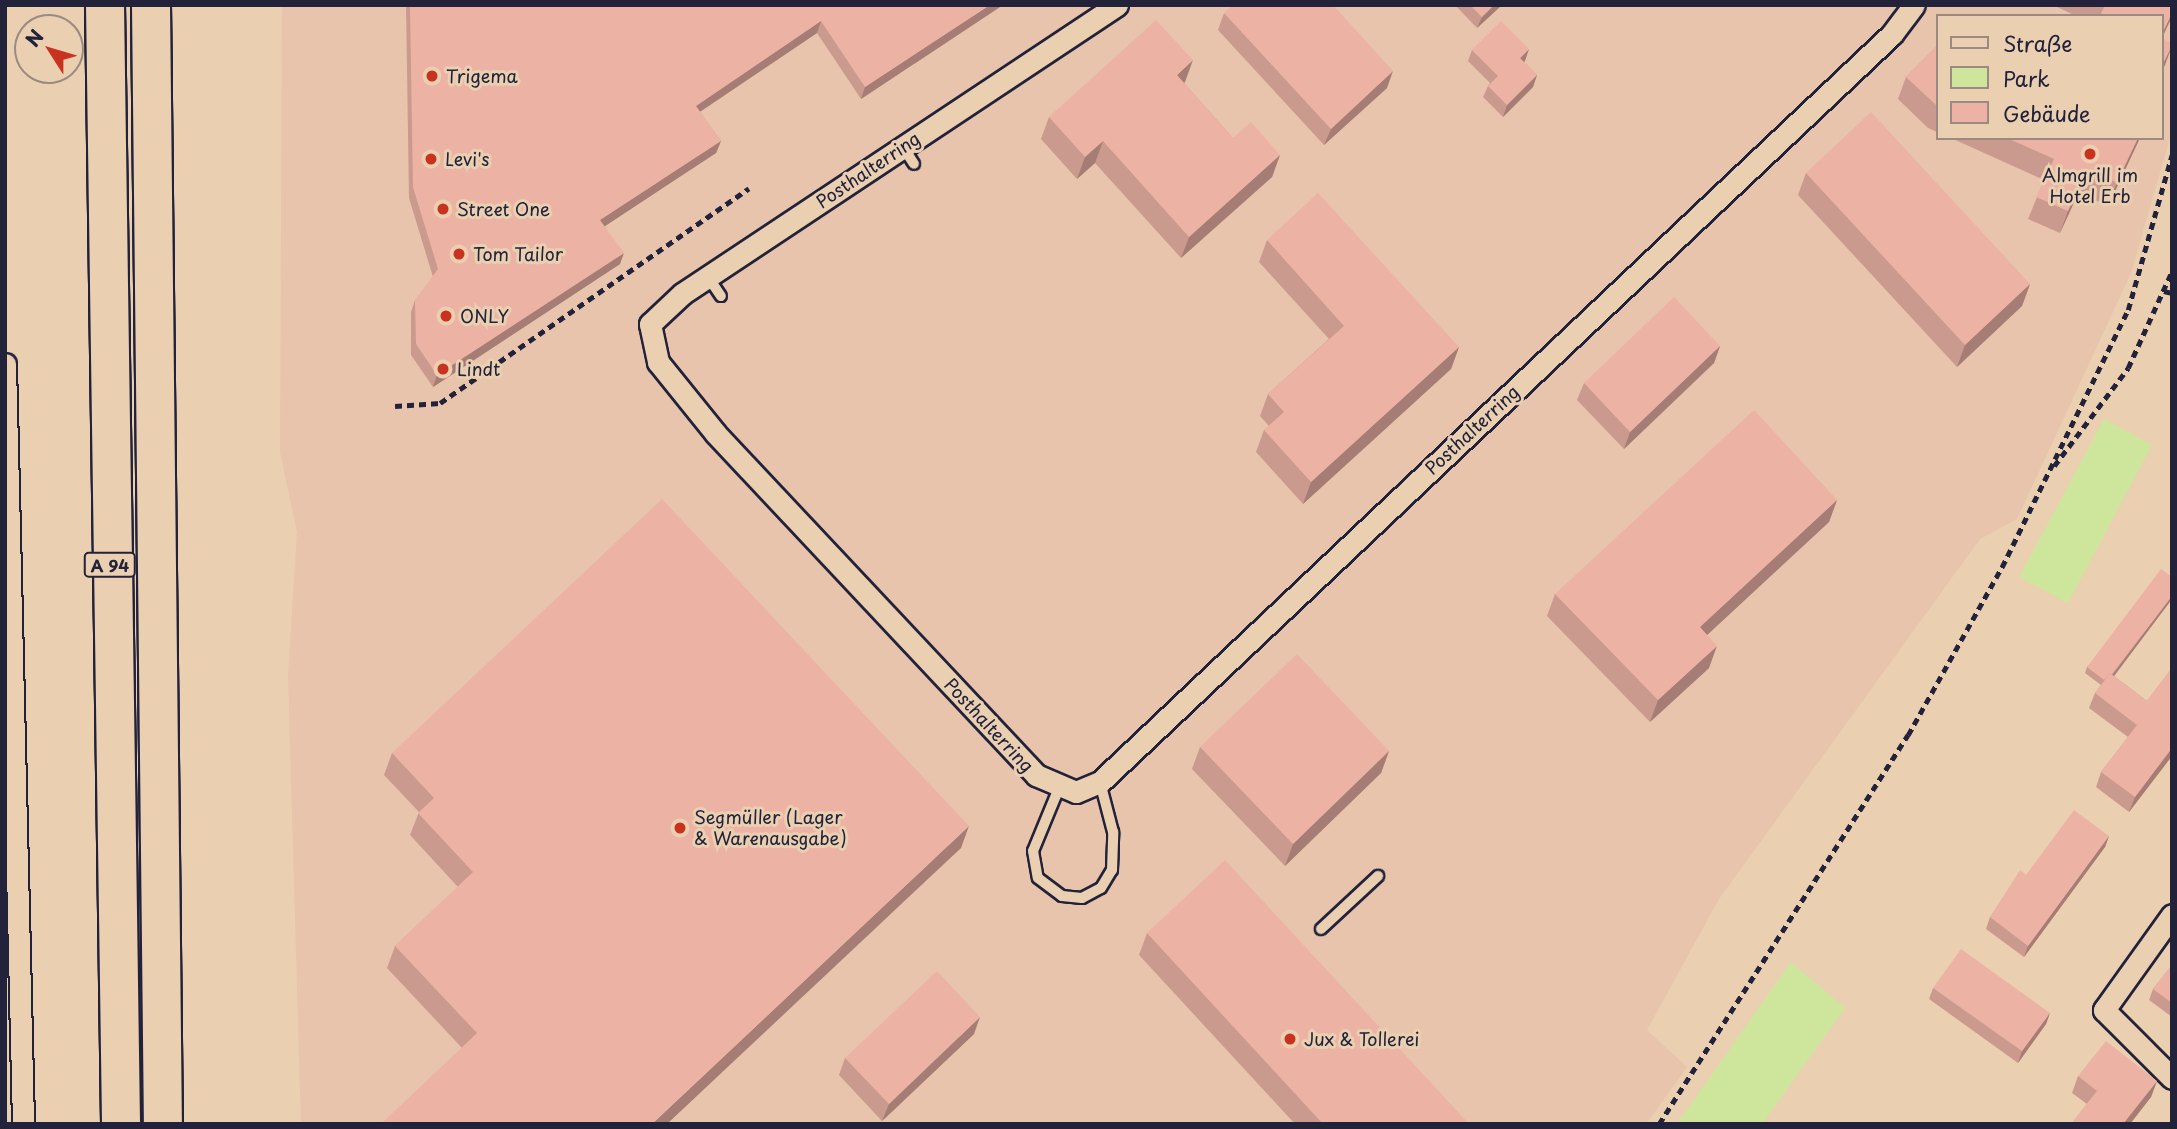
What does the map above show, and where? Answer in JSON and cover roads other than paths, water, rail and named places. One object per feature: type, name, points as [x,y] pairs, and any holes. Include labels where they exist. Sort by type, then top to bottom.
[{"type":"highway","name":"A 94","points":[[105,5],[121,1124]]},
{"type":"highway","name":"A 94","points":[[151,5],[163,1124]]},
{"type":"street","name":"Posthalterring","points":[[1117,5],[909,155],[708,277],[650,324],[657,362],[779,503],[1036,775],[1059,788],[1076,792],[1100,782],[1892,34],[1914,5]]},
{"type":"street","points":[[5,364],[23,1124]]},
{"type":"street","points":[[2172,915],[2104,1010],[2172,1079]]},
{"type":"lane","points":[[708,277],[721,296]]},
{"type":"lane","points":[[1059,788],[1032,851],[1038,878],[1062,896],[1082,898],[1101,888],[1112,870],[1113,832],[1100,782]]},
{"type":"lane","points":[[1321,929],[1378,876]]},
{"type":"place","name":"Trigema","points":[[432,76]]},
{"type":"place","name":"Almgrill im Hotel Erb","points":[[2090,154]]},
{"type":"place","name":"Levi's","points":[[431,159]]},
{"type":"place","name":"Street One","points":[[443,209]]},
{"type":"place","name":"Tom Tailor","points":[[459,254]]},
{"type":"place","name":"ONLY","points":[[446,316]]},
{"type":"place","name":"Lindt","points":[[443,369]]},
{"type":"place","name":"Segmüller (Lager & Warenausgabe)","points":[[680,828]]},
{"type":"place","name":"Jux & Tollerei","points":[[1290,1039]]}]
